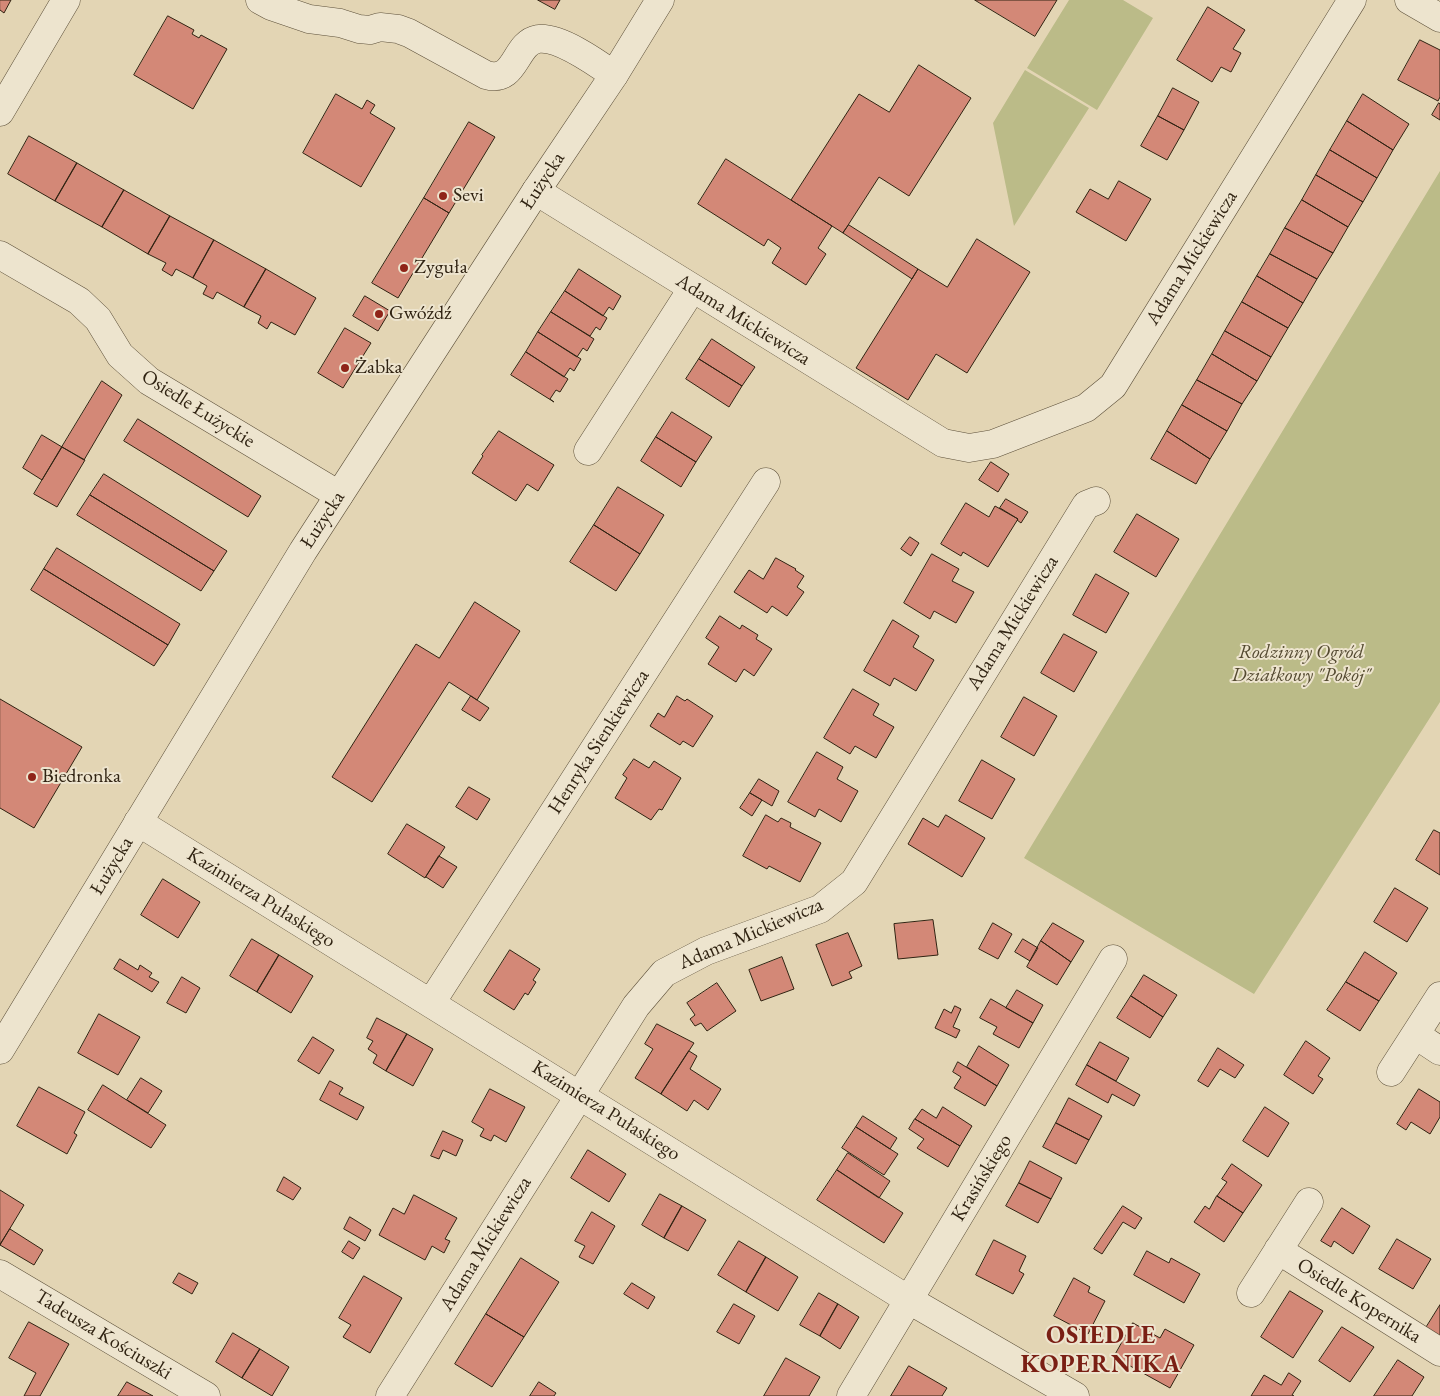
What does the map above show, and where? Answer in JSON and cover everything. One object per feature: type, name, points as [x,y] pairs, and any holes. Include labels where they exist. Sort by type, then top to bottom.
[{"type":"street","points":[[0,112],[66,0]]},
{"type":"street","points":[[260,0],[270,6],[309,19],[340,23],[359,29],[370,30],[380,27],[398,29],[494,78],[508,71],[530,42],[539,39],[584,54],[614,75]]},
{"type":"street","name":"Łużycka","points":[[0,1050],[298,559],[536,191],[614,75],[660,0]]},
{"type":"street","name":"Adama Mickiewicza","points":[[536,191],[943,443],[969,448],[993,444],[1086,408],[1113,386],[1352,0]]},
{"type":"street","points":[[1409,0],[1440,18]]},
{"type":"street","name":"Osiedle Łużyckie","points":[[0,254],[80,301],[98,319],[120,355],[149,381],[339,495]]},
{"type":"street","points":[[588,451],[692,289]]},
{"type":"street","name":"Henryka Sienkiewicza","points":[[431,1003],[766,482]]},
{"type":"street","name":"Adama Mickiewicza","points":[[390,1396],[636,1006],[664,973],[706,951],[820,909],[854,882],[1086,505],[1096,501]]},
{"type":"street","name":"Kazimierza Pułaskiego","points":[[138,822],[909,1300],[1075,1396]]},
{"type":"street","name":"Krasińskiego","points":[[851,1396],[1113,959]]},
{"type":"street","points":[[1391,1072],[1440,996]]},
{"type":"street","points":[[1416,1034],[1440,1050]]},
{"type":"street","points":[[1251,1293],[1309,1202]]},
{"type":"street","name":"Osiedle Kopernika","points":[[1278,1250],[1440,1352]]},
{"type":"street","name":"Tadeusza Kościuszki","points":[[0,1274],[206,1396]]},
{"type":"green space","points":[[1069,0],[1123,0],[1153,18],[1097,110],[1027,68]]},
{"type":"green space","points":[[1025,70],[1089,108],[1014,226],[993,123]]},
{"type":"green space","name":"Rodzinny Ogród Działkowy \"Pokój\"","points":[[1440,171],[1440,702],[1254,994],[1024,858]]},
{"type":"building","points":[[0,0],[11,0],[4,13],[0,10]]},
{"type":"building","points":[[538,0],[560,0],[555,9]]},
{"type":"building","points":[[975,0],[1057,0],[1035,36]]},
{"type":"building","points":[[1208,7],[1245,30],[1233,49],[1241,53],[1231,72],[1221,67],[1212,82],[1177,60]]},
{"type":"building","points":[[168,16],[194,30],[192,34],[199,38],[201,35],[227,49],[193,109],[134,75]]},
{"type":"building","points":[[1420,40],[1440,50],[1440,97],[1438,101],[1398,80]]},
{"type":"building","points":[[919,65],[971,98],[909,196],[879,177],[843,233],[791,200],[859,94],[889,112]]},
{"type":"building","points":[[1173,88],[1199,102],[1184,130],[1158,116]]},
{"type":"building","points":[[336,94],[362,109],[367,100],[375,105],[370,113],[395,128],[361,187],[303,153]]},
{"type":"building","points":[[1363,94],[1409,124],[1393,150],[1347,121]]},
{"type":"building","points":[[1440,104],[1440,120],[1432,115]]},
{"type":"building","points":[[1158,116],[1184,130],[1167,160],[1141,146]]},
{"type":"building","points":[[1347,121],[1393,150],[1377,178],[1330,150]]},
{"type":"building","points":[[469,122],[495,137],[449,213],[424,198]]},
{"type":"building","points":[[29,136],[77,163],[55,201],[8,174]]},
{"type":"building","points":[[1330,150],[1377,178],[1363,202],[1316,175]]},
{"type":"building","points":[[726,159],[832,226],[818,248],[826,254],[806,285],[772,263],[781,248],[768,239],[764,246],[698,204]]},
{"type":"building","points":[[77,163],[124,190],[102,227],[55,201]]},
{"type":"building","points":[[1316,175],[1363,202],[1348,227],[1302,200]]},
{"type":"building","points":[[1119,181],[1151,199],[1126,241],[1076,212],[1090,189],[1108,199]]},
{"type":"building","points":[[124,190],[170,216],[148,254],[102,227]]},
{"type":"building","points":[[424,198],[449,213],[398,298],[372,283]]},
{"type":"building","points":[[1302,200],[1348,227],[1333,253],[1285,228]]},
{"type":"building","points":[[170,216],[214,240],[193,278],[176,269],[172,276],[162,270],[166,263],[148,254]]},
{"type":"building","points":[[849,225],[918,269],[912,279],[843,233]]},
{"type":"building","points":[[1285,228],[1333,253],[1317,279],[1270,254]]},
{"type":"building","points":[[977,239],[1030,272],[967,373],[936,354],[908,400],[856,368],[918,269],[947,287]]},
{"type":"building","points":[[214,240],[266,269],[244,307],[217,292],[213,299],[203,294],[207,286],[193,278]]},
{"type":"building","points":[[1270,254],[1317,279],[1303,303],[1257,276]]},
{"type":"building","points":[[266,269],[316,298],[295,335],[271,322],[267,329],[258,323],[261,316],[244,307]]},
{"type":"building","points":[[579,269],[621,296],[613,310],[609,307],[603,316],[565,291]]},
{"type":"building","points":[[1257,276],[1303,303],[1288,328],[1242,302]]},
{"type":"building","points":[[565,291],[607,318],[600,330],[596,327],[590,336],[551,312]]},
{"type":"building","points":[[365,296],[390,311],[378,331],[353,316]]},
{"type":"building","points":[[1242,302],[1288,328],[1271,357],[1225,331]]},
{"type":"building","points":[[551,312],[594,339],[587,351],[583,348],[577,357],[538,332]]},
{"type":"building","points":[[345,328],[371,343],[343,388],[318,373]]},
{"type":"building","points":[[1225,331],[1271,357],[1257,381],[1212,354]]},
{"type":"building","points":[[538,332],[581,359],[574,371],[570,368],[564,377],[526,352]]},
{"type":"building","points":[[712,339],[755,367],[742,386],[699,359]]},
{"type":"building","points":[[526,352],[568,379],[560,392],[556,390],[550,399],[554,402],[511,375]]},
{"type":"building","points":[[1212,354],[1257,381],[1242,404],[1197,380]]},
{"type":"building","points":[[699,359],[742,386],[729,407],[686,379]]},
{"type":"building","points":[[1197,380],[1242,404],[1227,431],[1182,405]]},
{"type":"building","points":[[102,381],[122,395],[84,460],[62,447]]},
{"type":"building","points":[[1182,405],[1227,431],[1210,459],[1167,431]]},
{"type":"building","points":[[672,412],[712,437],[696,462],[656,437]]},
{"type":"building","points":[[138,419],[261,496],[248,517],[124,441]]},
{"type":"building","points":[[499,431],[554,465],[538,491],[527,484],[516,501],[472,473]]},
{"type":"building","points":[[1167,431],[1210,459],[1196,484],[1151,459]]},
{"type":"building","points":[[42,435],[62,447],[42,480],[23,468]]},
{"type":"building","points":[[656,437],[696,462],[681,487],[641,461]]},
{"type":"building","points":[[62,447],[85,460],[57,507],[34,494]]},
{"type":"building","points":[[991,462],[1009,474],[998,492],[979,480]]},
{"type":"building","points":[[104,474],[227,551],[214,571],[90,495]]},
{"type":"building","points":[[618,487],[664,515],[640,554],[594,525]]},
{"type":"building","points":[[90,495],[214,571],[201,591],[77,515]]},
{"type":"building","points":[[1006,499],[1028,512],[1021,523],[1018,519],[1000,508]]},
{"type":"building","points":[[966,503],[989,517],[995,506],[1018,519],[988,567],[963,552],[961,556],[941,544]]},
{"type":"building","points":[[1137,514],[1179,539],[1156,577],[1114,552]]},
{"type":"building","points":[[594,525],[640,554],[616,591],[570,562]]},
{"type":"building","points":[[910,537],[919,543],[911,556],[901,549]]},
{"type":"building","points":[[57,548],[180,624],[168,645],[44,569]]},
{"type":"building","points":[[932,554],[959,569],[952,581],[974,592],[956,623],[934,611],[930,619],[904,603]]},
{"type":"building","points":[[776,558],[796,569],[804,576],[797,587],[804,592],[787,616],[772,606],[767,613],[734,592],[749,570],[763,579]]},
{"type":"building","points":[[44,569],[168,645],[154,666],[31,590]]},
{"type":"building","points":[[1096,574],[1129,593],[1106,633],[1073,615]]},
{"type":"building","points":[[475,602],[520,631],[477,700],[449,682],[372,802],[332,777],[416,644],[439,658]]},
{"type":"building","points":[[720,616],[740,629],[742,625],[758,635],[756,639],[772,649],[754,676],[744,669],[736,682],[708,664],[719,647],[706,638]]},
{"type":"building","points":[[893,620],[919,636],[913,647],[934,660],[916,691],[894,678],[890,686],[864,671]]},
{"type":"building","points":[[1064,634],[1097,652],[1074,692],[1041,673]]},
{"type":"building","points":[[853,689],[879,704],[873,715],[894,727],[876,758],[855,746],[850,754],[824,738]]},
{"type":"building","points":[[471,696],[489,708],[480,721],[462,710]]},
{"type":"building","points":[[677,696],[685,701],[687,699],[713,716],[693,747],[683,741],[680,745],[650,726],[658,713],[664,717]]},
{"type":"building","points":[[1024,697],[1057,716],[1034,756],[1001,737]]},
{"type":"building","name":"Biedronka","points":[[0,699],[82,747],[34,828],[0,808]]},
{"type":"building","points":[[817,752],[843,767],[837,779],[858,791],[841,822],[819,809],[815,817],[788,802]]},
{"type":"building","points":[[634,759],[649,768],[654,761],[681,778],[662,810],[659,809],[651,820],[615,798],[627,778],[623,775]]},
{"type":"building","points":[[982,760],[1015,779],[992,819],[959,801]]},
{"type":"building","points":[[759,779],[779,791],[772,806],[750,793]]},
{"type":"building","points":[[469,787],[490,799],[477,820],[456,807]]},
{"type":"building","points":[[750,793],[762,800],[752,816],[740,808]]},
{"type":"building","points":[[766,815],[778,822],[781,818],[791,823],[790,827],[821,843],[800,882],[769,866],[767,869],[743,856]]},
{"type":"building","points":[[946,815],[985,838],[962,877],[908,844],[923,818],[938,827]]},
{"type":"building","points":[[407,824],[445,847],[425,878],[388,854]]},
{"type":"building","points":[[1434,830],[1440,833],[1440,875],[1416,860]]},
{"type":"building","points":[[439,856],[457,867],[443,888],[426,877]]},
{"type":"building","points":[[163,879],[200,902],[178,938],[141,915]]},
{"type":"building","points":[[1395,888],[1428,908],[1407,942],[1374,922]]},
{"type":"building","points":[[933,920],[938,955],[898,959],[894,924]]},
{"type":"building","points":[[993,923],[1012,934],[998,959],[979,949]]},
{"type":"building","points":[[1053,923],[1084,941],[1071,962],[1041,941]]},
{"type":"building","points":[[848,933],[862,966],[849,972],[852,978],[832,986],[816,945]]},
{"type":"building","points":[[252,939],[279,955],[257,992],[230,976]]},
{"type":"building","points":[[1023,939],[1038,948],[1030,961],[1015,952]]},
{"type":"building","points":[[1041,941],[1071,962],[1057,985],[1027,967]]},
{"type":"building","points":[[510,950],[540,969],[533,980],[536,982],[528,995],[525,993],[514,1010],[484,991]]},
{"type":"building","points":[[1365,952],[1397,973],[1379,1001],[1346,982]]},
{"type":"building","points":[[279,955],[313,976],[291,1013],[257,992]]},
{"type":"building","points":[[782,957],[794,989],[761,1001],[749,970]]},
{"type":"building","points":[[120,959],[138,970],[140,965],[152,973],[149,977],[159,982],[152,992],[114,969]]},
{"type":"building","points":[[1144,975],[1177,995],[1163,1017],[1131,996]]},
{"type":"building","points":[[182,977],[200,988],[186,1013],[167,1003]]},
{"type":"building","points":[[1346,982],[1379,1001],[1360,1031],[1327,1010]]},
{"type":"building","points":[[717,983],[736,1011],[707,1031],[701,1023],[695,1026],[690,1019],[695,1015],[687,1003]]},
{"type":"building","points":[[1017,990],[1043,1005],[1033,1023],[1006,1008]]},
{"type":"building","points":[[1131,996],[1163,1017],[1150,1038],[1117,1018]]},
{"type":"building","points":[[991,999],[1033,1023],[1019,1048],[993,1034],[997,1027],[980,1018]]},
{"type":"building","points":[[955,1006],[961,1009],[953,1027],[960,1030],[956,1038],[935,1028],[944,1009],[951,1013]]},
{"type":"building","points":[[99,1014],[140,1037],[118,1075],[78,1053]]},
{"type":"building","points":[[377,1018],[407,1034],[386,1071],[373,1063],[377,1055],[368,1049],[373,1041],[367,1038]]},
{"type":"building","points":[[657,1024],[694,1043],[661,1094],[635,1078],[653,1049],[645,1044]]},
{"type":"building","points":[[407,1034],[433,1049],[413,1086],[386,1071]]},
{"type":"building","points":[[313,1037],[334,1050],[319,1074],[298,1061]]},
{"type":"building","points":[[1306,1041],[1330,1058],[1318,1076],[1323,1079],[1313,1094],[1284,1075]]},
{"type":"building","points":[[1100,1042],[1129,1058],[1116,1081],[1087,1065]]},
{"type":"building","points":[[979,1046],[1009,1065],[997,1086],[967,1067]]},
{"type":"building","points":[[1218,1048],[1244,1065],[1235,1078],[1220,1069],[1208,1087],[1198,1081]]},
{"type":"building","points":[[689,1051],[697,1056],[690,1069],[721,1089],[708,1110],[694,1100],[687,1111],[661,1094]]},
{"type":"building","points":[[958,1062],[997,1086],[985,1106],[954,1088],[961,1077],[953,1072]]},
{"type":"building","points":[[1087,1065],[1140,1095],[1134,1106],[1112,1094],[1108,1103],[1076,1085]]},
{"type":"building","points":[[141,1078],[162,1091],[148,1113],[127,1100]]},
{"type":"building","points":[[330,1081],[343,1088],[339,1094],[364,1107],[357,1120],[320,1100]]},
{"type":"building","points":[[103,1085],[166,1125],[151,1148],[88,1110]]},
{"type":"building","points":[[39,1087],[85,1112],[74,1133],[77,1135],[67,1154],[17,1126]]},
{"type":"building","points":[[490,1089],[525,1107],[506,1142],[494,1135],[491,1141],[480,1136],[484,1129],[472,1122]]},
{"type":"building","points":[[1419,1089],[1440,1102],[1440,1117],[1430,1134],[1411,1122],[1406,1130],[1397,1124]]},
{"type":"building","points":[[1069,1098],[1102,1116],[1089,1140],[1056,1123]]},
{"type":"building","points":[[943,1107],[972,1126],[960,1146],[915,1119],[922,1109],[936,1118]]},
{"type":"building","points":[[1265,1107],[1289,1123],[1268,1157],[1243,1141]]},
{"type":"building","points":[[863,1116],[897,1138],[890,1149],[856,1127]]},
{"type":"building","points":[[915,1119],[960,1146],[948,1167],[917,1148],[924,1139],[909,1129]]},
{"type":"building","points":[[1056,1123],[1089,1140],[1076,1164],[1043,1147]]},
{"type":"building","points":[[856,1127],[898,1154],[884,1175],[842,1148]]},
{"type":"building","points":[[443,1131],[463,1140],[456,1156],[443,1150],[439,1159],[431,1156]]},
{"type":"building","points":[[588,1150],[626,1174],[609,1202],[571,1178]]},
{"type":"building","points":[[848,1153],[890,1181],[879,1198],[837,1170]]},
{"type":"building","points":[[1030,1161],[1062,1178],[1051,1199],[1019,1183]]},
{"type":"building","points":[[1232,1164],[1262,1185],[1243,1213],[1217,1196],[1227,1182],[1222,1179]]},
{"type":"building","points":[[837,1170],[903,1213],[884,1243],[817,1200]]},
{"type":"building","points":[[284,1177],[301,1188],[293,1200],[277,1191]]},
{"type":"building","points":[[1019,1183],[1051,1199],[1038,1223],[1006,1206]]},
{"type":"building","points":[[0,1190],[24,1205],[0,1245]]},
{"type":"building","points":[[660,1194],[682,1206],[664,1238],[642,1225]]},
{"type":"building","points":[[414,1195],[457,1218],[445,1239],[450,1241],[444,1253],[432,1246],[425,1260],[379,1235],[393,1208],[404,1214]]},
{"type":"building","points":[[1217,1196],[1243,1213],[1224,1242],[1194,1222],[1205,1206],[1209,1209]]},
{"type":"building","points":[[682,1206],[706,1220],[688,1251],[664,1238]]},
{"type":"building","points":[[1123,1206],[1142,1218],[1135,1229],[1123,1222],[1102,1254],[1094,1249]]},
{"type":"building","points":[[1342,1208],[1370,1226],[1353,1254],[1334,1241],[1331,1247],[1321,1241]]},
{"type":"building","points":[[592,1212],[615,1226],[593,1264],[579,1257],[585,1246],[575,1241]]},
{"type":"building","points":[[350,1217],[371,1230],[365,1241],[344,1229]]},
{"type":"building","points":[[10,1229],[43,1250],[34,1265],[0,1245]]},
{"type":"building","points":[[1397,1239],[1431,1259],[1413,1289],[1379,1269]]},
{"type":"building","points":[[994,1240],[1026,1256],[1019,1271],[1024,1274],[1013,1294],[976,1275]]},
{"type":"building","points":[[349,1241],[360,1248],[353,1259],[342,1252]]},
{"type":"building","points":[[739,1241],[766,1257],[746,1292],[718,1275]]},
{"type":"building","points":[[1147,1251],[1169,1263],[1171,1258],[1200,1274],[1184,1303],[1134,1275]]},
{"type":"building","points":[[766,1257],[798,1277],[778,1311],[746,1292]]},
{"type":"building","points":[[521,1258],[559,1282],[524,1337],[486,1314]]},
{"type":"building","points":[[179,1273],[198,1283],[192,1294],[173,1283]]},
{"type":"building","points":[[364,1276],[402,1298],[370,1353],[343,1337],[351,1325],[339,1318]]},
{"type":"building","points":[[1074,1278],[1090,1287],[1088,1292],[1105,1301],[1088,1334],[1054,1316]]},
{"type":"building","points":[[632,1283],[655,1297],[648,1309],[624,1294]]},
{"type":"building","points":[[1290,1291],[1323,1311],[1293,1358],[1261,1337]]},
{"type":"building","points":[[819,1293],[838,1304],[820,1336],[800,1325]]},
{"type":"building","points":[[734,1304],[755,1316],[739,1344],[717,1332]]},
{"type":"building","points":[[838,1304],[859,1317],[840,1349],[820,1336]]},
{"type":"building","points":[[1440,1305],[1440,1340],[1424,1331]]},
{"type":"building","points":[[486,1314],[524,1337],[492,1387],[455,1364]]},
{"type":"building","points":[[29,1322],[69,1344],[40,1396],[24,1396],[36,1373],[9,1358]]},
{"type":"building","points":[[1133,1323],[1160,1338],[1165,1329],[1194,1345],[1170,1388],[1114,1357]]},
{"type":"building","points":[[1342,1327],[1374,1347],[1350,1382],[1319,1361]]},
{"type":"building","points":[[233,1333],[260,1349],[242,1378],[216,1362]]},
{"type":"building","points":[[260,1349],[289,1367],[272,1396],[242,1378]]},
{"type":"building","points":[[786,1358],[820,1377],[809,1396],[764,1396]]},
{"type":"building","points":[[1398,1360],[1424,1377],[1412,1396],[1374,1396]]},
{"type":"building","points":[[909,1366],[947,1388],[942,1396],[891,1396]]},
{"type":"building","points":[[1289,1373],[1301,1381],[1292,1395],[1294,1396],[1251,1396],[1264,1375],[1281,1385]]},
{"type":"building","points":[[127,1382],[153,1396],[118,1396]]},
{"type":"building","points":[[539,1382],[556,1393],[554,1396],[530,1396]]},
{"type":"place","name":"Sevi","points":[[443,196]]},
{"type":"place","name":"Zyguła","points":[[404,268]]},
{"type":"place","name":"Gwóźdź","points":[[379,314]]},
{"type":"place","name":"Żabka","points":[[345,368]]},
{"type":"place","name":"Biedronka","points":[[32,777]]},
{"type":"district","name":"OSIEDLE KOPERNIKA","points":[[1101,1350]]}]
